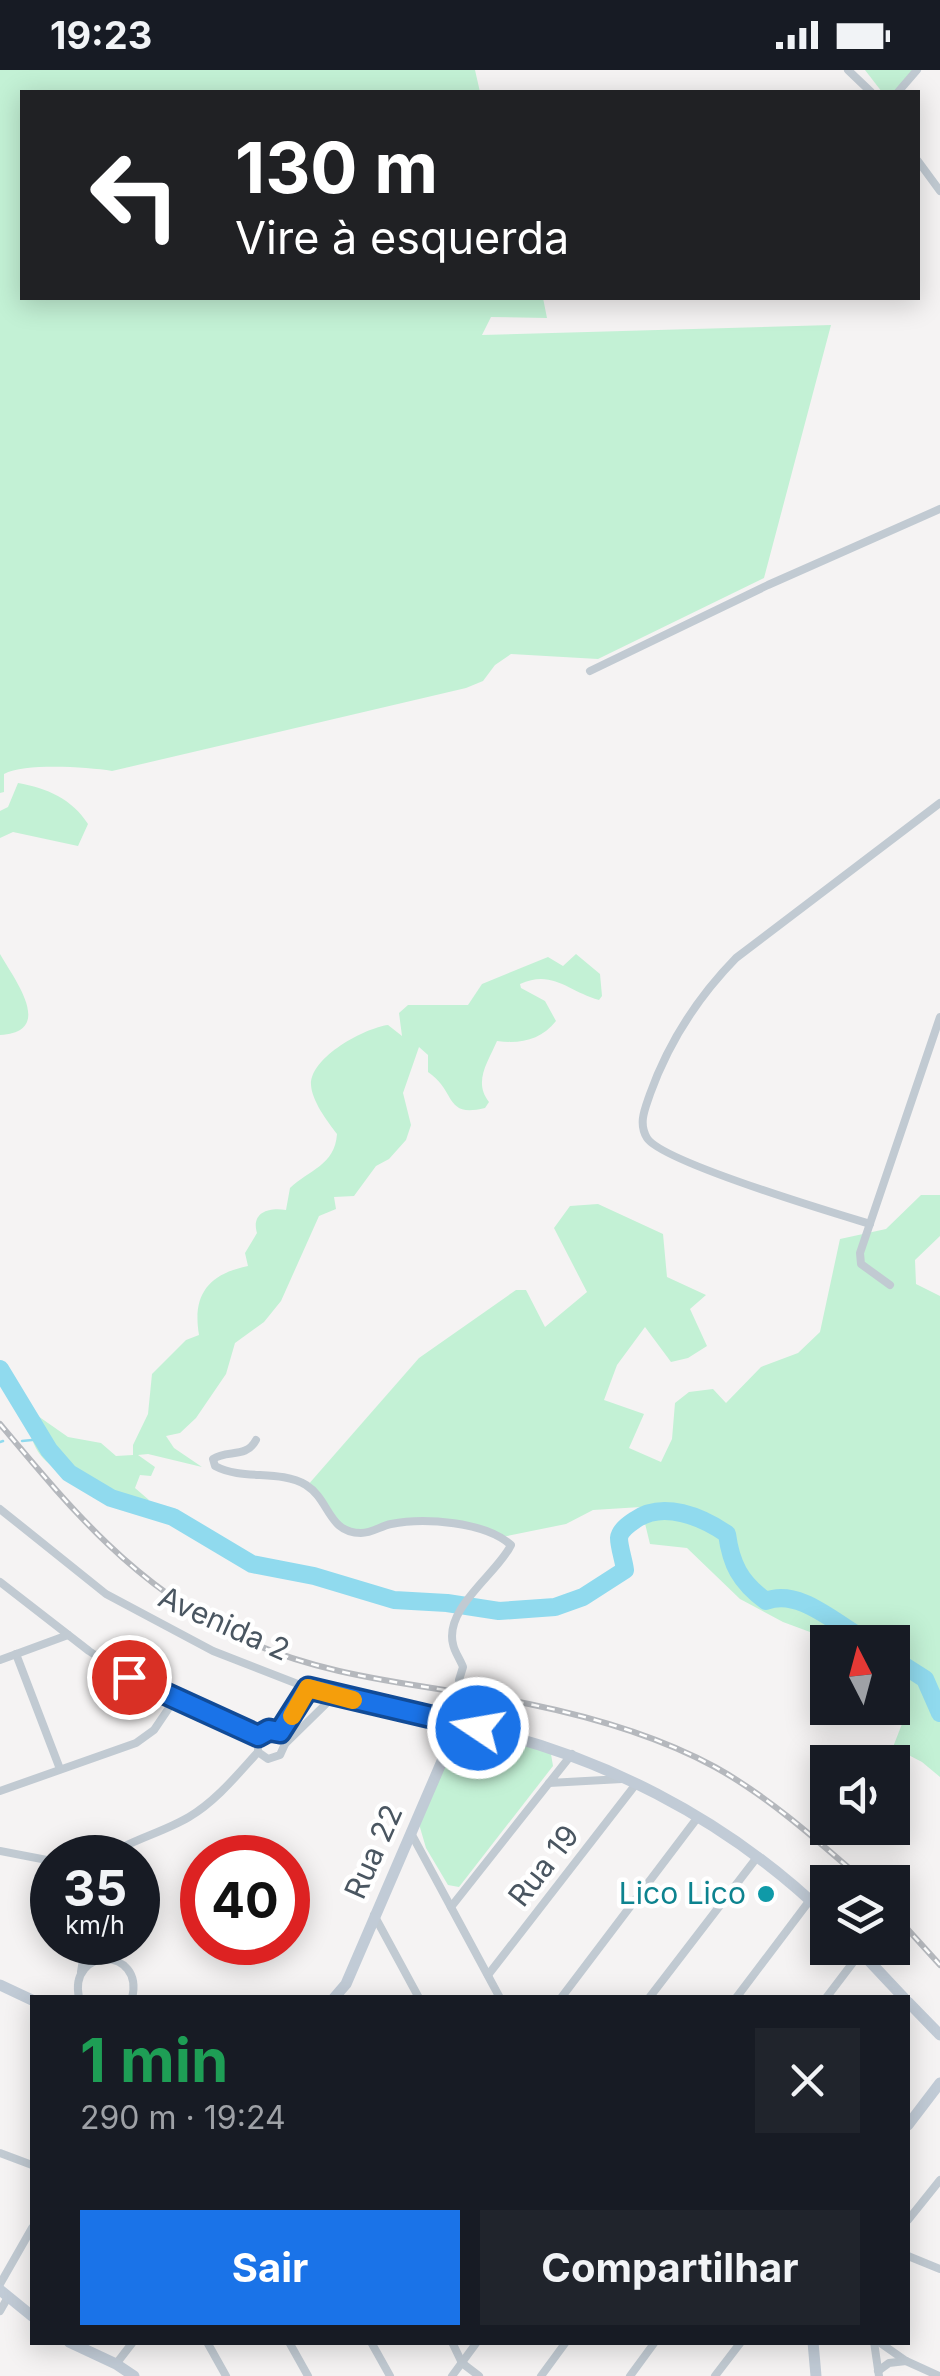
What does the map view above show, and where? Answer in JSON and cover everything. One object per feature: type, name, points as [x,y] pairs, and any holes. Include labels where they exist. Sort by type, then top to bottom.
[{"type":"street","points":[[848,70],[870,90]]},
{"type":"street","points":[[900,90],[917,70]]},
{"type":"street","points":[[920,164],[940,191]]},
{"type":"street","points":[[590,671],[768,585],[940,509]]},
{"type":"street","points":[[870,1224],[662,1150],[648,1141],[642,1123],[663,1058],[707,988],[736,958],[940,803]]},
{"type":"street","points":[[890,1285],[859,1259],[940,1018]]},
{"type":"street","points":[[256,1440],[245,1452],[220,1454],[213,1459],[215,1466],[227,1473],[291,1480],[307,1486],[344,1532],[366,1533],[391,1524],[441,1522],[478,1528],[502,1537],[510,1546],[472,1592],[453,1630],[452,1643],[463,1667],[459,1680]]},
{"type":"street","name":"Avenida 2","points":[[0,1509],[106,1594],[150,1620],[308,1688],[572,1754],[698,1816],[786,1876],[810,1900]]},
{"type":"street","points":[[0,1582],[129,1677],[258,1736]]},
{"type":"street","points":[[0,1660],[68,1635]]},
{"type":"street","points":[[16,1654],[60,1770]]},
{"type":"street","points":[[280,1732],[308,1688]]},
{"type":"street","points":[[456,1695],[458,1724]]},
{"type":"street","points":[[258,1752],[268,1758],[280,1755],[285,1744],[334,1696]]},
{"type":"street","points":[[0,1790],[136,1743],[154,1730],[174,1700]]},
{"type":"street","name":"Rua 22","points":[[339,1995],[458,1724]]},
{"type":"street","points":[[258,1736],[269,1730],[280,1732]]},
{"type":"street","points":[[280,1732],[285,1744]]},
{"type":"street","points":[[148,1835],[207,1806],[258,1752],[258,1736]]},
{"type":"street","points":[[451,1908],[572,1754]]},
{"type":"street","points":[[549,1783],[630,1782]]},
{"type":"street","name":"Rua 19","points":[[488,1975],[630,1782]]},
{"type":"street","points":[[563,1995],[698,1816]]},
{"type":"street","points":[[410,1832],[498,1995]]},
{"type":"street","points":[[0,1851],[30,1856]]},
{"type":"street","points":[[651,1995],[758,1856]]},
{"type":"street","points":[[738,1995],[810,1900]]},
{"type":"street","points":[[374,1915],[417,1995]]},
{"type":"street","points":[[82,1972],[96,1960],[116,1960],[131,1972],[132,1995]]},
{"type":"street","points":[[79,1995],[83,1965]]},
{"type":"street","points":[[828,1995],[849,1965]]},
{"type":"street","points":[[873,1965],[900,1995]]},
{"type":"street","points":[[0,1984],[30,1999]]},
{"type":"street","points":[[910,2006],[940,2035]]},
{"type":"street","points":[[910,2122],[940,2082]]},
{"type":"street","points":[[0,2153],[30,2165]]},
{"type":"street","points":[[910,2218],[940,2180]]},
{"type":"street","points":[[0,2311],[3,2291],[30,2232]]},
{"type":"street","points":[[911,2257],[940,2269]]},
{"type":"street","points":[[3,2291],[30,2314]]},
{"type":"street","points":[[76,2345],[134,2376]]},
{"type":"street","points":[[116,2364],[131,2345]]},
{"type":"street","points":[[209,2345],[226,2376]]},
{"type":"street","points":[[290,2345],[308,2376]]},
{"type":"street","points":[[373,2345],[390,2376]]},
{"type":"street","points":[[453,2345],[462,2363],[479,2376]]},
{"type":"street","points":[[452,2376],[475,2345]]},
{"type":"street","points":[[541,2376],[564,2345]]},
{"type":"street","points":[[630,2376],[653,2345]]},
{"type":"street","points":[[715,2376],[739,2345]]},
{"type":"street","points":[[813,2345],[816,2376]]},
{"type":"street","points":[[877,2345],[878,2374]]},
{"type":"street","points":[[882,2345],[939,2376]]},
{"type":"street","points":[[878,2374],[889,2363],[906,2361]]},
{"type":"green space","points":[[0,70],[475,70],[480,90],[20,90],[20,300],[543,300],[547,318],[491,317],[482,335],[831,325],[764,578],[598,659],[511,654],[495,665],[483,681],[466,688],[112,771],[26,768],[4,774],[4,792],[0,793]]},
{"type":"green space","points":[[865,70],[917,70],[900,90],[880,90]]},
{"type":"green space","points":[[18,783],[58,796],[82,815],[88,824],[78,846],[13,832],[0,838],[0,811],[8,807]]},
{"type":"green space","points":[[0,954],[21,990],[28,1015],[26,1025],[17,1032],[0,1035]]},
{"type":"green space","points":[[576,954],[600,974],[602,996],[599,1000],[552,980],[520,984],[545,1001],[556,1021],[544,1033],[530,1039],[497,1041],[482,1079],[489,1102],[485,1108],[457,1106],[428,1072],[428,1055],[419,1047],[403,1093],[411,1125],[406,1140],[389,1159],[376,1166],[354,1196],[334,1197],[336,1209],[319,1216],[281,1301],[264,1322],[235,1343],[226,1374],[196,1418],[180,1433],[166,1436],[174,1448],[202,1467],[138,1455],[155,1467],[151,1476],[140,1475],[135,1488],[149,1500],[128,1502],[93,1492],[43,1458],[30,1434],[28,1422],[33,1416],[68,1437],[101,1443],[116,1456],[133,1455],[133,1445],[148,1414],[152,1374],[186,1340],[199,1335],[198,1308],[206,1288],[223,1274],[248,1266],[245,1253],[257,1233],[259,1216],[267,1211],[286,1210],[290,1188],[331,1153],[337,1134],[317,1104],[311,1085],[319,1064],[340,1046],[378,1027],[388,1025],[402,1036],[399,1013],[408,1005],[468,1005],[482,984],[548,957],[563,966]]},
{"type":"green space","points":[[921,1195],[940,1195],[940,1236],[915,1260],[916,1284],[940,1296],[940,1777],[910,1756],[910,1745],[894,1745],[902,1725],[910,1725],[910,1625],[810,1625],[810,1632],[783,1622],[740,1599],[687,1548],[650,1544],[641,1507],[593,1510],[566,1524],[502,1537],[441,1522],[391,1524],[366,1533],[344,1532],[307,1486],[419,1358],[516,1290],[526,1290],[545,1327],[587,1292],[554,1228],[570,1206],[598,1204],[663,1234],[667,1277],[706,1295],[690,1309],[707,1346],[688,1358],[671,1362],[645,1327],[617,1365],[604,1400],[644,1414],[629,1448],[661,1462],[672,1439],[675,1403],[689,1392],[713,1389],[726,1403],[761,1367],[798,1353],[820,1332],[840,1239],[886,1229]]},
{"type":"green space","points":[[471,1734],[543,1750],[551,1754],[553,1766],[459,1887],[448,1885],[426,1848],[419,1824],[455,1743]]},
{"type":"waterway","points":[[0,1369],[49,1450],[69,1473],[111,1498],[173,1517],[252,1564],[314,1576],[394,1600],[499,1611],[555,1607],[583,1597],[625,1570],[619,1538],[623,1530],[646,1514],[670,1511],[694,1517],[727,1534],[738,1572],[766,1601],[792,1599],[842,1625]]},
{"type":"waterway","points":[[22,1441],[42,1439]]},
{"type":"waterway","points":[[910,1669],[925,1679],[940,1713]]},
{"type":"railway","points":[[0,1424],[79,1515],[134,1568],[198,1615],[235,1635],[269,1650],[342,1672],[529,1704],[648,1737],[715,1767],[755,1792],[845,1865]]},
{"type":"railway","points":[[910,1932],[940,1965]]},
{"type":"slow traffic","points":[[292,1716],[308,1688],[353,1700]]},
{"type":"place","name":"Lico Lico","points":[[766,1894]]},
{"type":"route","points":[[129,1677],[258,1736],[263,1731],[280,1732],[308,1688],[478,1728]]}]
